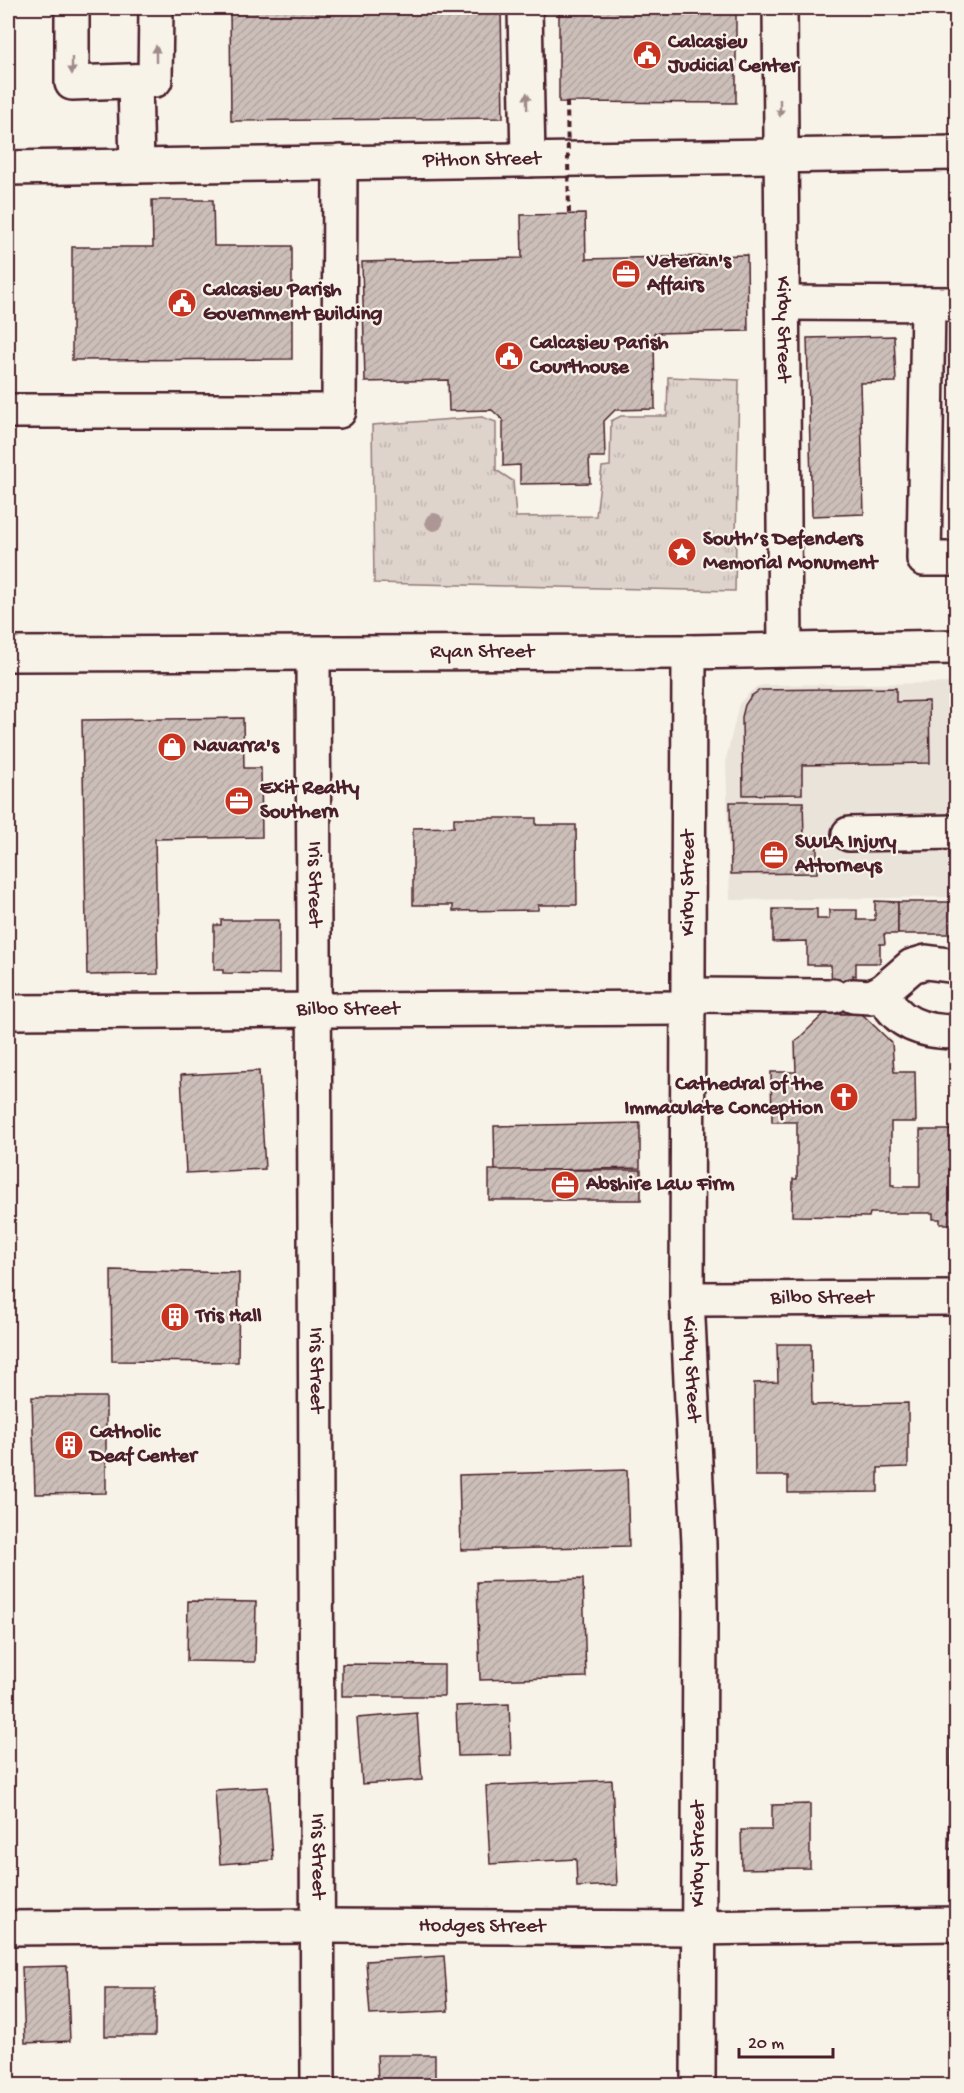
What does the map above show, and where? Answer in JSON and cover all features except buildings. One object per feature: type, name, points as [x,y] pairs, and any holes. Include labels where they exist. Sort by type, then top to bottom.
[{"type":"street","points":[[72,8],[72,83],[155,80],[156,8]]},
{"type":"street","points":[[525,8],[528,159]]},
{"type":"street","name":"Kirby Street","points":[[780,8],[785,650]]},
{"type":"street","points":[[135,81],[137,166]]},
{"type":"street","name":"Pithon Street","points":[[8,168],[957,153]]},
{"type":"street","points":[[8,411],[339,411],[340,162]]},
{"type":"street","points":[[782,303],[942,304],[924,559],[957,559]]},
{"type":"street","name":"Ryan Street","points":[[8,654],[689,652],[957,647]]},
{"type":"street","name":"Kirby Street","points":[[689,652],[687,1299],[699,1567],[698,2085]]},
{"type":"street","name":"Iris Street","points":[[313,654],[318,2085]]},
{"type":"street","points":[[849,834],[957,832]]},
{"type":"street","points":[[856,994],[912,966],[926,962],[957,966]]},
{"type":"street","points":[[856,994],[886,1003],[900,1018],[915,1027],[957,1032]]},
{"type":"street","name":"Bilbo Street","points":[[8,1012],[314,1010],[689,1001],[856,994]]},
{"type":"street","name":"Bilbo Street","points":[[687,1299],[957,1298]]},
{"type":"street","name":"Hodges Street","points":[[8,1928],[319,1926],[698,1928],[957,1924]]},
{"type":"path","points":[[567,102],[569,214]]},
{"type":"shaded area","points":[[956,683],[956,897],[730,900],[726,759],[739,704],[749,693],[758,686],[764,685]]},
{"type":"green space","points":[[668,377],[739,380],[735,591],[374,583],[372,425],[482,417],[496,422],[496,470],[513,481],[516,517],[596,516],[602,467],[610,466],[611,421],[621,416],[667,416]]},
{"type":"place","name":"Calcasieu Judicial Center","points":[[647,55]]},
{"type":"place","name":"Veteran's Affairs","points":[[626,274]]},
{"type":"place","name":"Calcasieu Parish Government Building","points":[[182,303]]},
{"type":"place","name":"Calcasieu Parish Courthouse","points":[[509,356]]},
{"type":"place","name":"South’s Defenders Memorial Monument","points":[[682,552]]},
{"type":"place","name":"Navarra's","points":[[172,747]]},
{"type":"place","name":"Exit Realty Southern","points":[[239,801]]},
{"type":"place","name":"SWLA Injury Attorneys","points":[[774,855]]},
{"type":"place","name":"Cathedral of the Immaculate Conception","points":[[844,1097]]},
{"type":"place","name":"Abshire Law Firm","points":[[565,1185]]},
{"type":"place","name":"Tris Hall","points":[[175,1317]]},
{"type":"place","name":"Catholic Deaf Center","points":[[69,1445]]}]
